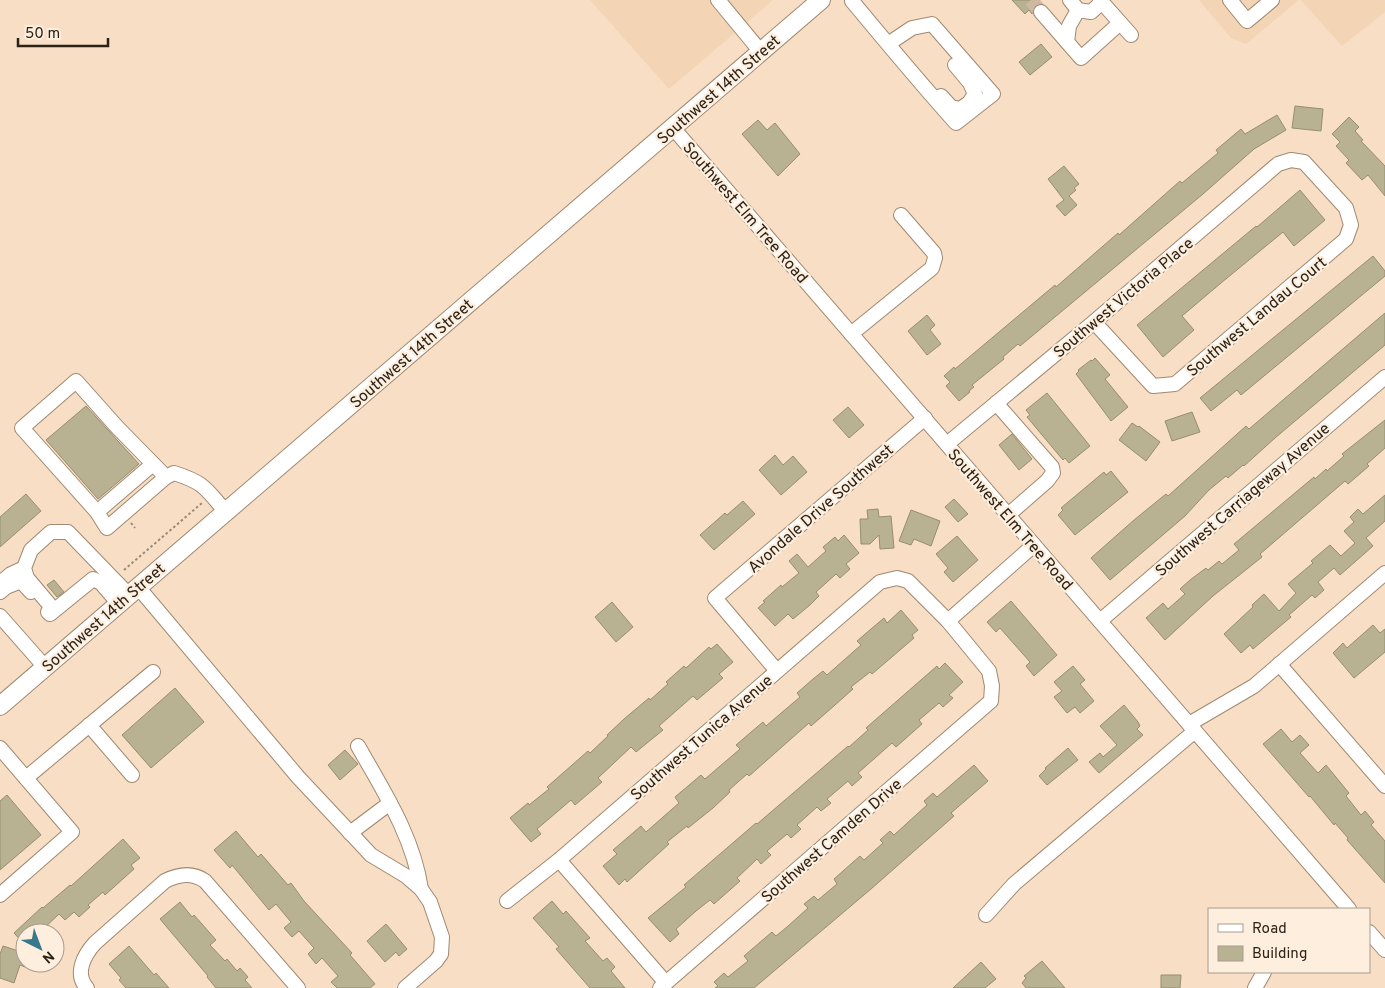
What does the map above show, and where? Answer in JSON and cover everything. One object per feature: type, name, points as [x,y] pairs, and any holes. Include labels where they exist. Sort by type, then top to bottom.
[{"type":"main road","name":"Southwest 14th Street","points":[[0,706],[821,0]]},
{"type":"street","points":[[718,0],[761,52]]},
{"type":"street","points":[[852,0],[888,44],[906,66],[956,123],[992,94],[932,24],[912,28],[888,44]]},
{"type":"street","points":[[1230,0],[1247,21],[1272,0]]},
{"type":"street","points":[[1067,42],[1074,5],[1091,12],[1101,1],[1131,35]]},
{"type":"street","points":[[1041,12],[1081,58],[1120,23]]},
{"type":"street","name":"Southwest Elm Tree Road","points":[[673,128],[1192,727],[1345,908]]},
{"type":"street","name":"Southwest Victoria Place","points":[[947,444],[1094,322],[1278,164],[1291,160],[1304,162]]},
{"type":"street","name":"Southwest Landau Court","points":[[1094,322],[1154,386],[1175,384],[1346,239],[1351,225],[1346,208],[1304,162]]},
{"type":"street","points":[[851,334],[932,268],[935,258],[934,253],[901,215]]},
{"type":"street","name":"Southwest Carriageway Avenue","points":[[1100,621],[1385,377]]},
{"type":"street","points":[[166,477],[117,427],[76,381],[22,428],[97,512],[107,528],[166,477],[174,473],[196,480],[205,486],[226,512]]},
{"type":"street","points":[[996,403],[1052,468],[1053,473],[1048,481],[1008,515]]},
{"type":"street","name":"Avondale Drive Southwest","points":[[777,671],[715,598],[925,418]]},
{"type":"street","points":[[97,512],[154,464]]},
{"type":"street","points":[[0,592],[23,575],[31,550],[52,532],[68,532],[371,855],[406,876],[421,889],[430,902],[442,938],[442,949],[436,961],[405,988]]},
{"type":"street","points":[[57,608],[32,573],[32,566],[38,552],[51,541],[62,539],[78,542]]},
{"type":"street","points":[[948,621],[1034,546]]},
{"type":"street","points":[[986,915],[1014,884],[1192,727],[1254,686],[1385,573]]},
{"type":"street","points":[[0,583],[10,574],[23,575],[57,608]]},
{"type":"street","name":"Southwest Tunica Avenue","points":[[508,901],[559,860],[880,582],[897,578],[908,581],[948,621]]},
{"type":"street","points":[[57,608],[93,579],[129,596]]},
{"type":"street","points":[[1,621],[45,667]]},
{"type":"street","name":"Southwest Camden Drive","points":[[663,985],[991,700],[992,686],[989,670],[948,621]]},
{"type":"street","points":[[1279,664],[1385,786]]},
{"type":"street","points":[[26,778],[153,672]]},
{"type":"street","points":[[89,725],[132,775]]},
{"type":"street","points":[[358,746],[405,833],[418,870],[421,889]]},
{"type":"street","points":[[0,748],[72,832],[0,895]]},
{"type":"street","points":[[350,833],[390,803]]},
{"type":"street","points":[[559,860],[663,985]]},
{"type":"street","points":[[87,988],[81,973],[87,951],[165,881],[180,875],[199,877],[205,881],[298,988]]},
{"type":"street","points":[[1370,933],[1385,950]]},
{"type":"street","points":[[1255,988],[1263,973]]},
{"type":"path","points":[[122,571],[206,499]]},
{"type":"shaded area","points":[[590,0],[773,0],[669,89]]},
{"type":"shaded area","points":[[1199,0],[1299,0],[1246,44],[1231,38]]},
{"type":"shaded area","points":[[1301,0],[1385,0],[1385,12],[1342,46]]},
{"type":"building","points":[[1012,0],[1040,0],[1038,2],[1040,3],[1035,6],[1032,14],[1029,10],[1025,14]]},
{"type":"building","points":[[1041,44],[1052,57],[1030,75],[1019,62]]},
{"type":"building","points":[[1295,106],[1323,109],[1321,131],[1292,128]]},
{"type":"building","points":[[1277,115],[1286,130],[1254,149],[1203,194],[1020,346],[1018,344],[1003,357],[1004,359],[972,385],[974,387],[970,392],[959,401],[946,386],[950,382],[944,376],[954,367],[955,369],[1055,285],[1056,287],[1180,181],[1182,183],[1218,153],[1216,150],[1241,129],[1245,134]]},
{"type":"building","points":[[1349,117],[1359,127],[1355,131],[1363,140],[1361,141],[1385,166],[1385,196],[1368,175],[1362,180],[1346,163],[1349,160],[1336,146],[1340,142],[1332,134]]},
{"type":"building","points":[[758,120],[767,130],[775,123],[800,154],[778,176],[742,134]]},
{"type":"building","points":[[1064,166],[1079,184],[1074,188],[1076,190],[1069,196],[1077,205],[1065,216],[1056,206],[1064,200],[1048,179]]},
{"type":"building","points":[[1300,190],[1325,220],[1294,246],[1283,232],[1221,283],[1182,316],[1194,330],[1163,357],[1137,325]]},
{"type":"building","points":[[1373,256],[1385,271],[1385,276],[1241,395],[1237,390],[1211,411],[1200,398]]},
{"type":"building","points":[[1385,313],[1385,345],[1244,466],[1228,478],[1226,476],[1209,490],[1185,516],[1110,580],[1091,558],[1166,494],[1168,496],[1246,426],[1249,429]]},
{"type":"building","points":[[927,315],[935,325],[930,330],[941,344],[927,355],[908,331]]},
{"type":"building","points":[[1095,358],[1110,375],[1105,379],[1128,407],[1111,421],[1076,374],[1078,370]]},
{"type":"building","points":[[1047,393],[1090,446],[1069,463],[1065,458],[1063,460],[1027,417],[1030,415],[1026,410]]},
{"type":"building","points":[[86,406],[139,464],[98,499],[46,440]]},
{"type":"building","points":[[848,407],[864,425],[849,438],[833,420]]},
{"type":"building","points":[[1192,412],[1200,432],[1172,441],[1165,421]]},
{"type":"building","points":[[1385,420],[1385,448],[1367,464],[1369,466],[1348,484],[1345,481],[1260,554],[1262,557],[1213,596],[1165,640],[1146,618],[1163,603],[1168,609],[1185,594],[1180,589],[1190,580],[1219,561],[1222,564],[1239,550],[1234,544],[1314,477],[1315,479],[1326,469],[1327,471],[1344,456],[1342,454]]},
{"type":"building","points":[[1132,423],[1160,442],[1146,461],[1119,440]]},
{"type":"building","points":[[1012,434],[1032,459],[1019,470],[999,445]]},
{"type":"building","points":[[775,455],[783,465],[793,456],[807,472],[781,495],[759,470]]},
{"type":"building","points":[[1111,471],[1128,492],[1075,535],[1058,515],[1063,510],[1061,508],[1104,472],[1106,475]]},
{"type":"building","points":[[26,494],[41,511],[0,547],[0,517]]},
{"type":"building","points":[[1385,495],[1385,521],[1366,538],[1373,546],[1340,575],[1334,568],[1318,582],[1324,590],[1315,598],[1312,595],[1289,615],[1291,617],[1253,649],[1250,645],[1241,653],[1224,634],[1264,594],[1279,611],[1296,593],[1288,584],[1313,563],[1311,561],[1330,545],[1341,556],[1355,543],[1344,531],[1354,522],[1350,517],[1358,509],[1363,514]]},
{"type":"building","points":[[954,499],[968,514],[958,522],[945,507]]},
{"type":"building","points":[[743,501],[755,514],[714,550],[700,535],[725,513],[727,515]]},
{"type":"building","points":[[878,509],[879,517],[891,516],[894,548],[880,549],[879,535],[870,544],[861,544],[860,519],[868,519],[867,510]]},
{"type":"building","points":[[911,510],[940,521],[931,546],[914,539],[911,545],[899,541]]},
{"type":"building","points":[[844,535],[859,553],[846,564],[850,569],[840,578],[836,574],[816,592],[819,596],[793,619],[788,614],[775,626],[758,608],[781,585],[782,587],[799,573],[789,561],[797,554],[808,567],[826,551],[823,547],[835,537],[838,541]]},
{"type":"building","points":[[957,536],[978,560],[953,582],[944,572],[948,568],[936,554]]},
{"type":"building","points":[[54,580],[64,592],[57,597],[47,585]]},
{"type":"building","points":[[1011,601],[1057,655],[1034,676],[1026,666],[1030,662],[1000,628],[996,632],[987,622]]},
{"type":"building","points":[[612,602],[633,627],[616,642],[595,617]]},
{"type":"building","points":[[901,610],[918,630],[912,635],[914,638],[872,674],[870,672],[851,687],[853,689],[811,726],[809,723],[749,776],[747,774],[713,808],[667,842],[669,844],[627,882],[625,879],[619,885],[603,866],[617,854],[613,850],[641,826],[646,832],[679,803],[675,797],[701,775],[705,779],[740,749],[736,745],[763,722],[766,726],[800,697],[797,693],[823,671],[827,675],[861,645],[857,641],[884,618],[887,623]]},
{"type":"building","points":[[1373,625],[1380,633],[1385,629],[1385,652],[1354,678],[1333,653],[1343,643],[1347,648]]},
{"type":"building","points":[[717,644],[733,662],[719,674],[723,678],[697,700],[693,696],[659,726],[663,730],[636,752],[631,747],[598,778],[602,782],[575,805],[571,800],[537,829],[541,834],[531,842],[510,818],[549,789],[547,787],[588,751],[590,753],[624,719],[668,684],[666,682],[684,666],[686,668],[709,647],[711,649]]},
{"type":"building","points":[[945,663],[963,682],[949,695],[953,698],[943,707],[939,703],[919,720],[922,724],[896,747],[892,743],[858,773],[862,777],[852,786],[848,781],[827,799],[831,803],[821,811],[817,807],[797,825],[801,829],[791,838],[787,834],[767,851],[771,855],[761,864],[757,859],[737,878],[740,881],[714,904],[710,900],[696,911],[676,929],[679,934],[670,942],[648,918],[686,887],[684,885],[756,823],[849,747],[868,730],[866,728],[937,666],[939,669]]},
{"type":"building","points":[[1073,666],[1085,680],[1080,684],[1094,701],[1080,713],[1075,707],[1067,713],[1054,697],[1062,691],[1054,682]]},
{"type":"building","points":[[175,688],[204,722],[151,768],[122,735]]},
{"type":"building","points":[[1124,705],[1138,722],[1140,726],[1137,729],[1143,735],[1099,773],[1089,762],[1100,753],[1103,757],[1117,745],[1100,726]]},
{"type":"building","points":[[1281,729],[1292,742],[1300,735],[1309,745],[1300,753],[1318,773],[1326,765],[1349,793],[1346,796],[1361,815],[1365,811],[1374,822],[1371,825],[1385,841],[1385,883],[1347,840],[1348,838],[1335,823],[1334,825],[1263,744]]},
{"type":"building","points":[[1068,748],[1078,760],[1047,785],[1039,776],[1045,768]]},
{"type":"building","points":[[345,750],[358,764],[340,780],[328,765]]},
{"type":"building","points":[[974,765],[988,781],[951,813],[954,816],[871,889],[754,988],[715,988],[718,986],[714,982],[724,973],[728,977],[748,961],[744,956],[772,932],[776,936],[808,908],[804,904],[814,896],[818,900],[837,884],[834,879],[860,856],[864,860],[883,843],[880,840],[890,831],[894,835],[927,805],[924,801],[933,793],[937,797]]},
{"type":"building","points":[[7,795],[41,835],[0,870],[0,801]]},
{"type":"building","points":[[236,831],[258,857],[261,854],[288,885],[291,883],[304,901],[352,953],[350,955],[375,984],[370,988],[337,988],[331,982],[338,976],[322,958],[316,964],[308,954],[314,948],[299,931],[292,937],[284,928],[291,922],[276,904],[269,910],[232,865],[230,868],[214,850]]},
{"type":"building","points":[[123,839],[140,858],[131,865],[134,869],[105,895],[103,892],[88,905],[90,907],[79,917],[74,912],[65,920],[59,914],[50,923],[25,923],[42,907],[71,886]]},
{"type":"building","points":[[552,901],[563,914],[566,911],[590,938],[585,941],[603,961],[607,958],[615,967],[611,971],[625,988],[590,988],[556,949],[559,947],[533,918]]},
{"type":"building","points":[[180,902],[192,917],[194,915],[216,940],[210,945],[225,961],[227,959],[237,971],[240,968],[248,977],[245,980],[252,988],[216,988],[160,919]]},
{"type":"building","points":[[386,924],[407,949],[399,956],[396,952],[385,962],[367,941]]},
{"type":"building","points":[[3,946],[15,950],[15,973],[17,973],[14,983],[0,978],[0,954]]},
{"type":"building","points":[[129,946],[154,975],[156,973],[169,988],[126,988],[119,980],[121,978],[109,964]]},
{"type":"building","points":[[1042,961],[1065,988],[1026,988],[1022,983],[1026,978],[1024,976]]},
{"type":"building","points":[[981,962],[996,979],[985,988],[953,988]]},
{"type":"building","points":[[1161,975],[1181,975],[1180,988],[1161,988]]},
{"type":"tunnel","points":[[1031,0],[1041,12]]}]
